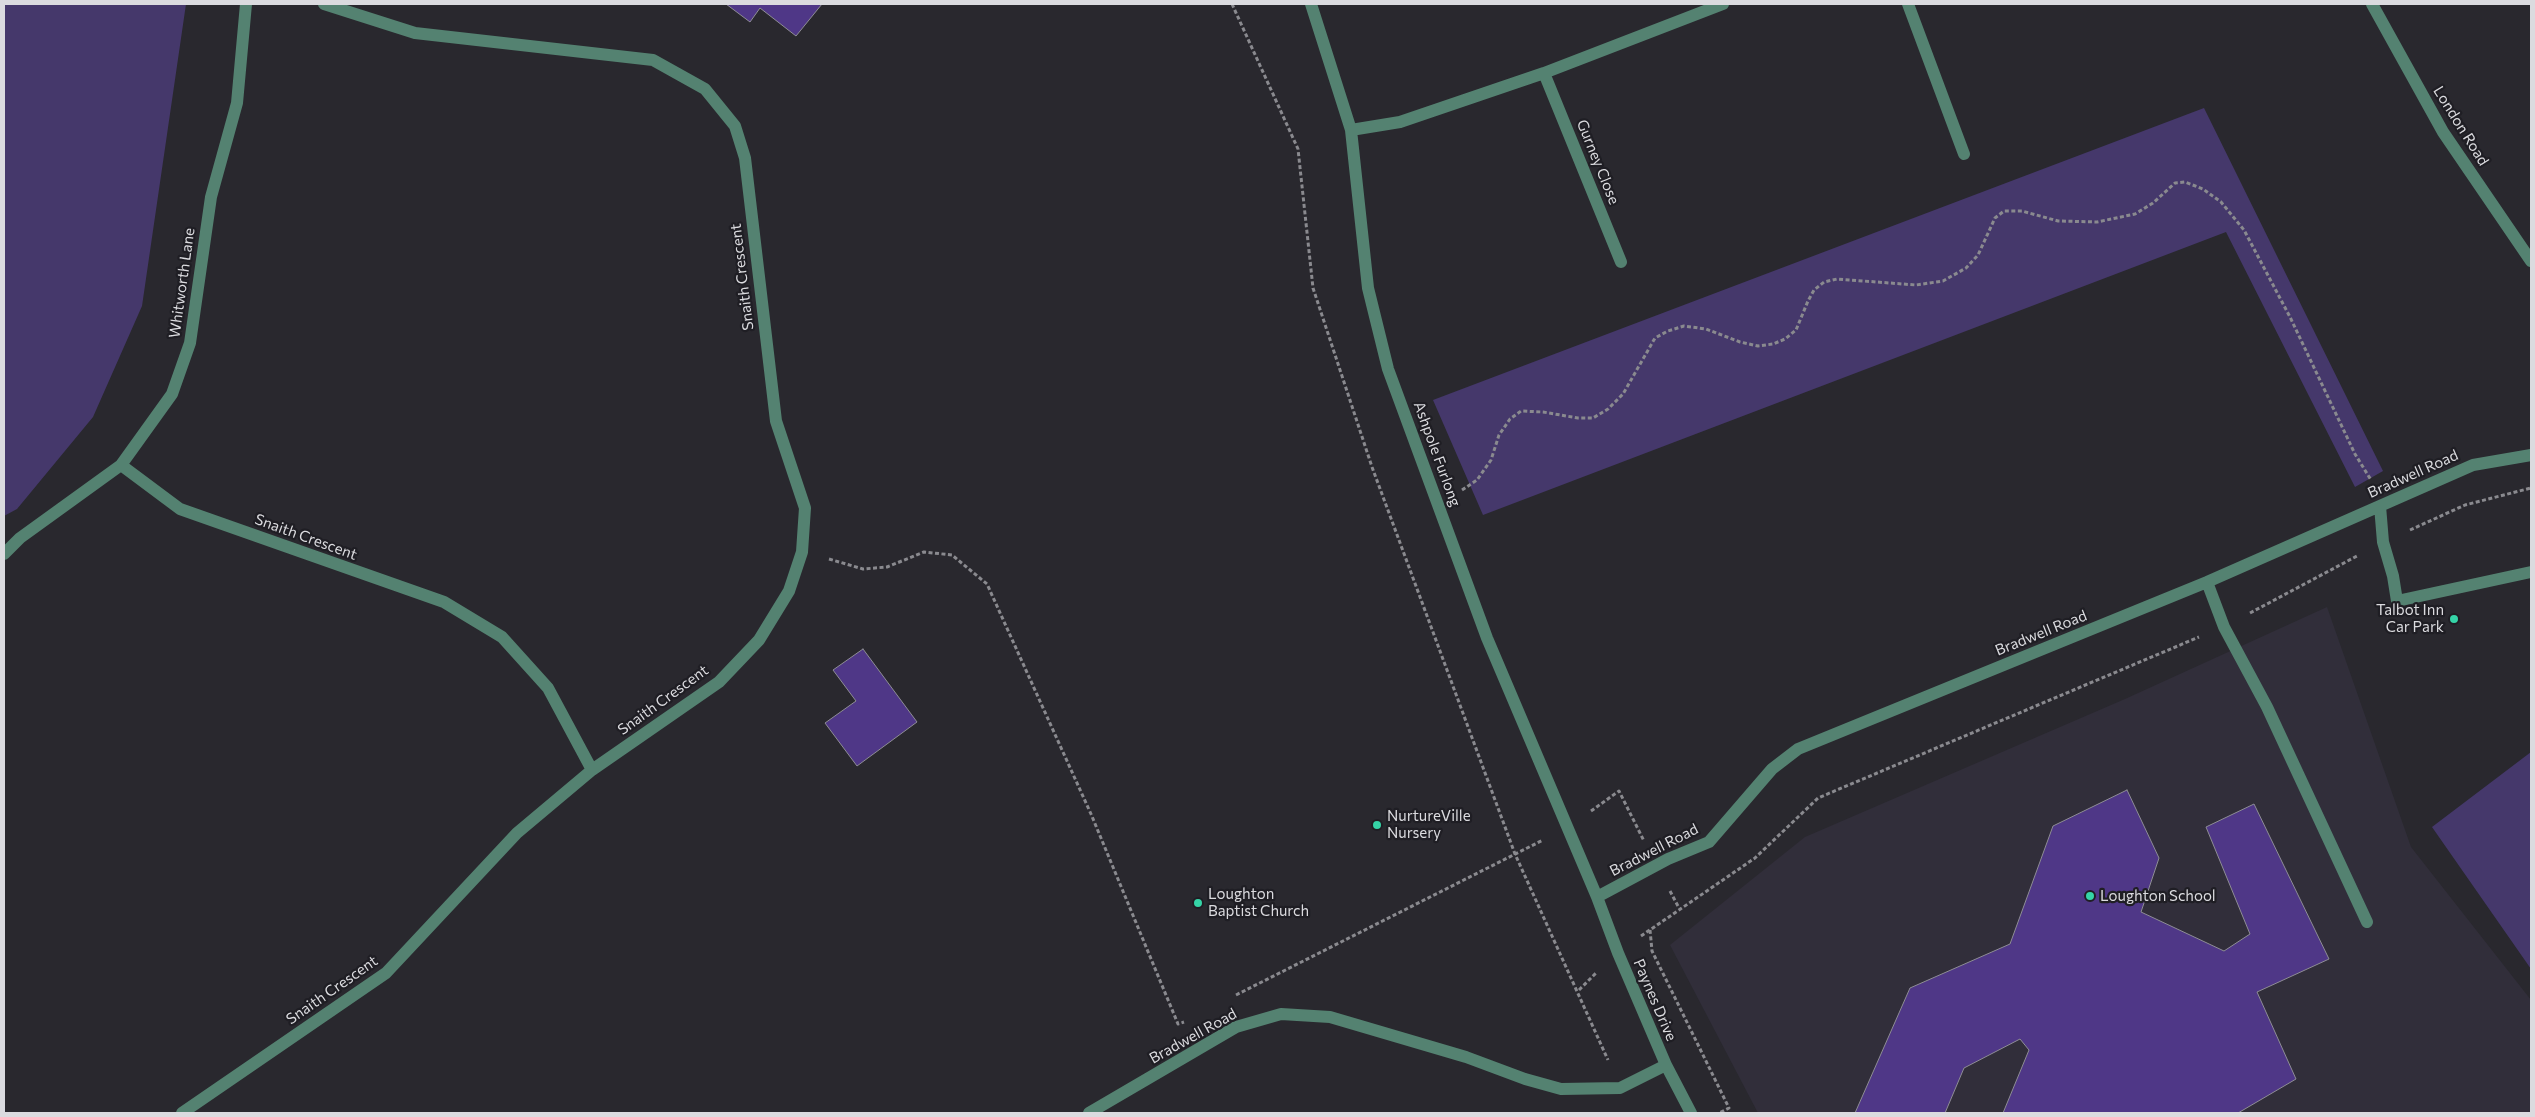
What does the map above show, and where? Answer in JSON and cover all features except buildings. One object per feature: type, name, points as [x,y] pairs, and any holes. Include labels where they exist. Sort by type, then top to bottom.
[{"type":"street","name":"Whitworth Lane","points":[[4,554],[20,538],[121,465],[172,394],[190,343],[211,197],[237,103],[246,4]]},
{"type":"street","name":"Snaith Crescent","points":[[182,1113],[386,974],[517,833],[592,770],[718,682],[759,640],[788,591],[802,552],[805,508],[776,421],[744,158],[735,126],[705,89],[653,60],[415,33],[324,4]]},
{"type":"street","name":"Ashpole Furlong","points":[[1311,4],[1351,130],[1368,288],[1388,369],[1487,638],[1597,897]]},
{"type":"street","points":[[1351,130],[1400,122],[1544,73],[1723,4]]},
{"type":"street","points":[[1908,4],[1964,154]]},
{"type":"street","name":"London Road","points":[[2372,4],[2443,132],[2531,260]]},
{"type":"street","name":"Gurney Close","points":[[1544,73],[1621,262]]},
{"type":"street","name":"Bradwell Road","points":[[1597,897],[1656,865],[1709,842],[1772,769],[1798,749],[2207,582],[2473,465],[2531,455]]},
{"type":"street","name":"Snaith Crescent","points":[[121,465],[180,509],[444,602],[502,637],[548,688],[592,770]]},
{"type":"street","points":[[2383,505],[2383,542],[2393,576],[2397,601],[2531,572]]},
{"type":"street","points":[[2207,582],[2224,626],[2267,707],[2367,922]]},
{"type":"street","name":"Paynes Drive","points":[[1597,897],[1618,953],[1666,1065],[1691,1113]]},
{"type":"street","name":"Bradwell Road","points":[[1089,1113],[1236,1027],[1282,1014],[1330,1017],[1466,1057],[1525,1079],[1561,1088],[1620,1088],[1666,1065]]},
{"type":"path","points":[[1232,4],[1298,149],[1313,288],[1372,467],[1515,854],[1578,990],[1620,1088]]},
{"type":"path","points":[[1438,505],[1477,480],[1491,460],[1498,435],[1510,419],[1521,411],[1592,418],[1608,409],[1623,394],[1655,338],[1668,331],[1684,326],[1706,330],[1758,346],[1773,344],[1785,339],[1796,330],[1814,290],[1824,282],[1837,279],[1916,285],[1943,281],[1966,268],[1978,255],[1995,218],[2004,211],[2022,211],[2058,220],[2097,222],[2135,214],[2153,203],[2175,183],[2184,182],[2203,189],[2221,202],[2244,230],[2290,316],[2355,454],[2383,505]]},
{"type":"path","points":[[1578,990],[1618,953],[1650,929],[1755,858],[1818,798],[2224,626],[2383,542],[2465,505],[2531,488]]},
{"type":"path","points":[[802,552],[863,569],[887,567],[924,552],[952,555],[987,584],[1091,814],[1178,1024],[1187,1020]]},
{"type":"path","points":[[1231,998],[1568,829],[1619,791],[1679,908]]},
{"type":"path","points":[[1650,929],[1652,951],[1729,1108],[1719,1113]]},
{"type":"shaded area","points":[[4,4],[186,4],[142,306],[93,417],[17,509],[4,516]]},
{"type":"shaded area","points":[[2204,108],[2383,471],[2355,487],[2226,232],[1483,515],[1433,400]]},
{"type":"shaded area","name":"Loughton School","points":[[2327,607],[2411,847],[2531,1000],[2531,1113],[1758,1113],[1670,945],[1805,837],[2125,699]]},
{"type":"shaded area","points":[[2531,752],[2531,969],[2432,827]]},
{"type":"place","name":"Talbot Inn Car Park","points":[[2454,619]]},
{"type":"place","name":"NurtureVille Nursery","points":[[1377,825]]},
{"type":"place","name":"Loughton School","points":[[2090,896]]},
{"type":"place","name":"Loughton Baptist Church","points":[[1198,903]]}]
